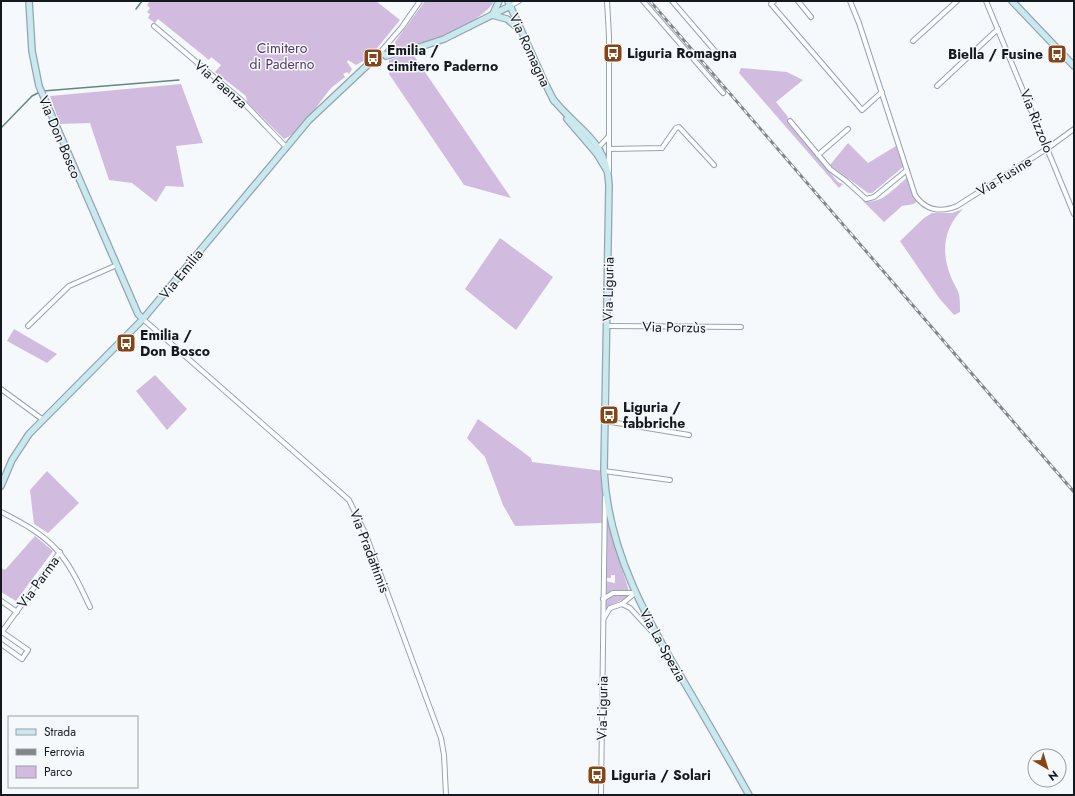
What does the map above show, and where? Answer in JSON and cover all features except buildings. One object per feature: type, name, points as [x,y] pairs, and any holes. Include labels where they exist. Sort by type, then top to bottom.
[{"type":"street","name":"Via Don Bosco","points":[[29,1],[32,51],[42,96],[138,314],[143,319]]},
{"type":"street","points":[[376,56],[402,27],[420,1]]},
{"type":"street","points":[[499,1],[491,15],[507,19],[521,31]]},
{"type":"street","name":"Via Emilia","points":[[368,65],[389,55],[438,41],[491,15],[509,3],[519,1]]},
{"type":"street","name":"Via Liguria","points":[[603,157],[609,149],[609,36],[607,1]]},
{"type":"street","points":[[643,1],[723,93]]},
{"type":"street","points":[[672,1],[715,51]]},
{"type":"street","points":[[774,1],[771,4],[862,110],[882,92]]},
{"type":"street","points":[[798,1],[811,17]]},
{"type":"street","points":[[790,122],[830,169],[866,199],[874,197],[907,170],[882,92],[850,1]]},
{"type":"street","points":[[913,41],[957,1]]},
{"type":"street","name":"Via Rizzolo","points":[[986,1],[1074,214]]},
{"type":"street","points":[[1012,1],[1074,66]]},
{"type":"street","name":"Via Romagna","points":[[509,3],[553,99],[562,114],[603,157]]},
{"type":"street","name":"Via Faenza","points":[[154,26],[240,99],[286,147]]},
{"type":"street","points":[[937,86],[998,29]]},
{"type":"street","name":"Via Emilia","points":[[1,486],[20,446],[42,419],[143,319],[286,147],[318,111],[376,56],[382,54],[389,55]]},
{"type":"street","name":"Via Romagna","points":[[553,99],[566,115],[598,147],[603,157],[609,177]]},
{"type":"street","points":[[609,149],[660,149],[664,146],[676,128],[679,127],[714,165]]},
{"type":"street","points":[[818,155],[848,129]]},
{"type":"street","name":"Via Fusine","points":[[907,170],[915,195],[924,206],[929,208],[948,209],[957,206],[1048,148],[1074,129]]},
{"type":"street","points":[[598,147],[609,136]]},
{"type":"street","name":"Via Liguria","points":[[598,147],[603,157],[609,177],[601,795]]},
{"type":"street","points":[[28,326],[69,286],[117,265]]},
{"type":"street","name":"Via Pradattimis","points":[[143,319],[350,500],[366,535],[441,738],[444,755],[446,795]]},
{"type":"street","name":"Via Porzùs","points":[[607,326],[741,327]]},
{"type":"street","points":[[1,389],[42,419]]},
{"type":"street","points":[[605,421],[688,435]]},
{"type":"street","points":[[604,471],[670,480]]},
{"type":"street","name":"Via La Spezia","points":[[605,482],[620,554],[635,593],[657,636],[749,795]]},
{"type":"street","points":[[1,512],[35,530],[60,552],[71,568],[90,607]]},
{"type":"street","name":"Via Parma","points":[[1,644],[22,659],[28,650],[2,633],[60,552]]},
{"type":"street","points":[[603,599],[613,593],[635,593]]},
{"type":"street","points":[[603,622],[610,608],[622,604],[635,593]]},
{"type":"street","points":[[1,601],[17,612]]},
{"type":"street","points":[[622,604],[630,608],[657,636]]},
{"type":"green space","name":"Cimitero di Paderno","points":[[150,1],[376,1],[400,20],[369,58],[356,65],[348,60],[347,62],[352,69],[349,74],[347,72],[343,74],[345,77],[331,88],[297,132],[284,139],[247,102],[246,96],[215,72],[221,65],[211,57],[209,60],[158,19],[155,23],[148,18],[150,14],[147,12],[150,8],[147,5]]},
{"type":"green space","points":[[425,1],[494,1],[488,9],[478,17],[450,33],[419,45],[406,48],[396,48],[395,42]]},
{"type":"green space","points":[[412,53],[511,198],[464,185],[389,74],[389,60]]},
{"type":"green space","points":[[741,68],[787,72],[803,80],[776,102],[788,117],[787,122],[838,182],[843,184],[839,188],[739,73]]},
{"type":"green space","points":[[181,84],[203,143],[176,146],[184,187],[166,186],[156,202],[132,183],[109,180],[90,123],[60,124],[50,96]]},
{"type":"green space","points":[[848,143],[868,163],[896,146],[903,167],[872,193],[868,193],[830,165]]},
{"type":"green space","points":[[908,177],[917,201],[914,204],[902,206],[884,222],[862,200],[875,201],[881,199]]},
{"type":"green space","points":[[963,209],[951,224],[945,250],[948,268],[959,296],[960,312],[954,315],[939,298],[900,241],[924,218],[932,213],[952,213]]},
{"type":"green space","points":[[500,238],[553,277],[516,330],[465,289]]},
{"type":"green space","points":[[14,329],[57,354],[47,363],[7,341]]},
{"type":"green space","points":[[155,375],[187,409],[167,430],[136,391]]},
{"type":"green space","points":[[478,419],[531,458],[532,462],[604,471],[602,523],[515,526],[503,505],[485,457],[467,438]]},
{"type":"green space","points":[[47,471],[79,503],[48,533],[34,524],[30,490]]},
{"type":"green space","points":[[606,511],[616,551],[629,591],[616,590],[605,594],[605,581],[615,583],[615,575],[611,575],[611,578],[605,578]]},
{"type":"green space","points":[[35,536],[53,551],[16,601],[1,592],[1,568],[5,570]]},
{"type":"green space","points":[[616,594],[628,595],[623,600],[605,609],[605,600]]},
{"type":"waterway","points":[[136,9],[142,1]]},
{"type":"waterway","points":[[43,91],[179,80]]},
{"type":"waterway","points":[[1,128],[32,96],[40,92]]},
{"type":"railway","points":[[650,1],[1074,492]]},
{"type":"place","name":"Liguria Romagna","points":[[613,53]]},
{"type":"place","name":"Biella / Fusine","points":[[1057,54]]},
{"type":"place","name":"Emilia / cimitero Paderno","points":[[373,58]]},
{"type":"place","name":"Emilia / Don Bosco","points":[[126,343]]},
{"type":"place","name":"Liguria / fabbriche","points":[[609,415]]},
{"type":"place","name":"Liguria / Solari","points":[[597,775]]}]
